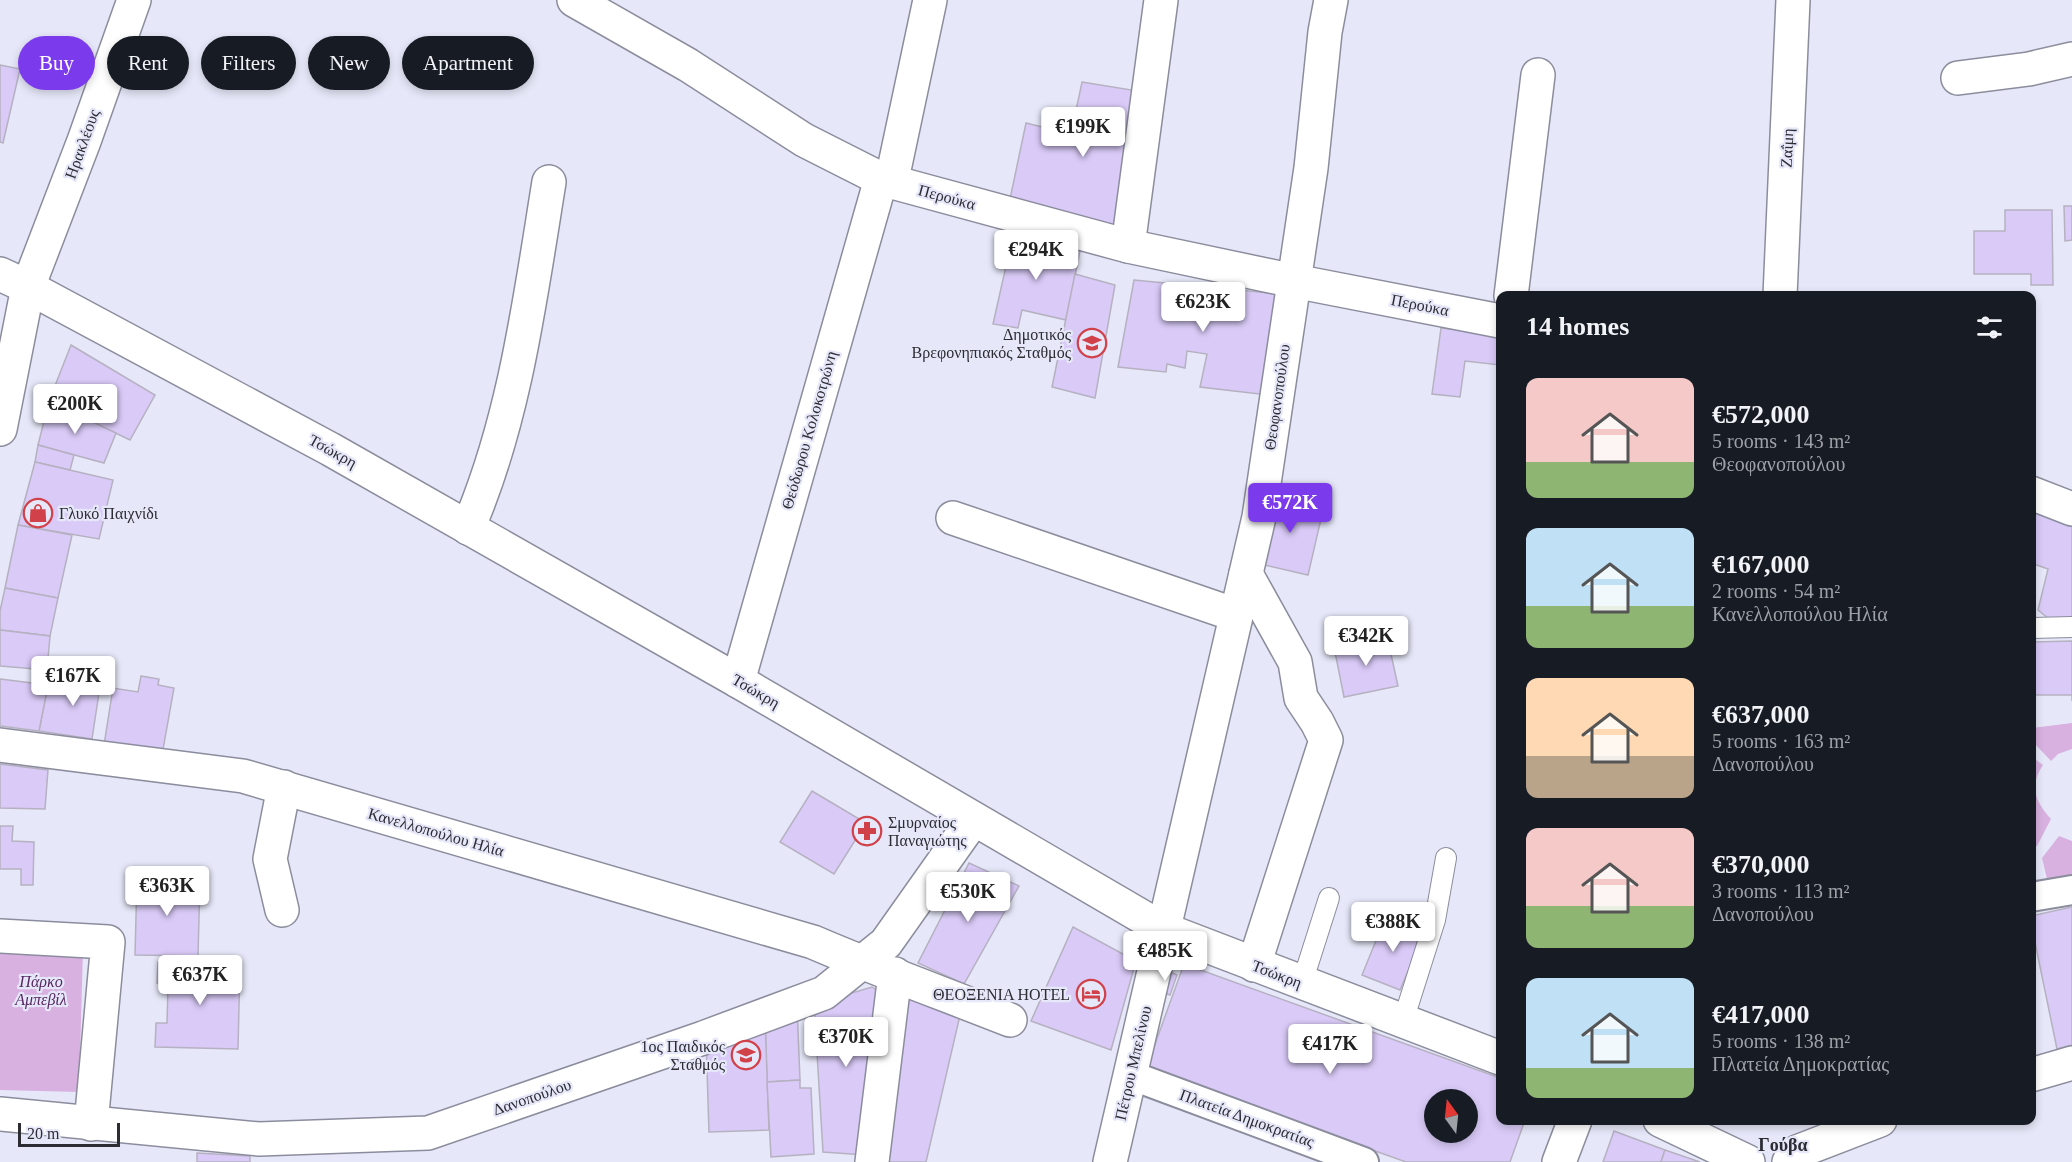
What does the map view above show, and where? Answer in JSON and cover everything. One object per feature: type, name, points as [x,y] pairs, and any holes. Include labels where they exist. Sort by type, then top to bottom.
[{"type":"street","name":"Ηρακλέους","points":[[0,429],[14,280],[84,141],[134,0]]},
{"type":"street","name":"Περούκα","points":[[574,0],[687,65],[804,140],[885,180],[1128,246],[1496,320]]},
{"type":"street","name":"Θεόδωρου Κολοκοτρώνη","points":[[738,681],[885,180],[895,165],[930,0]]},
{"type":"street","points":[[1128,246],[1161,0]]},
{"type":"street","name":"Θεοφανοπούλου","points":[[1163,929],[1259,517],[1311,168],[1325,32],[1331,0]]},
{"type":"street","name":"Ζαΐμη","points":[[1780,291],[1793,0]]},
{"type":"street","points":[[1958,78],[2029,69],[2072,59]]},
{"type":"street","points":[[1512,291],[1538,75]]},
{"type":"street","points":[[468,528],[482,495],[504,420],[525,331],[549,182]]},
{"type":"street","name":"Τσώκρη","points":[[14,280],[320,444],[738,681],[1163,929],[1496,1057]]},
{"type":"street","points":[[2036,496],[2072,509]]},
{"type":"street","points":[[953,518],[1236,615]]},
{"type":"street","points":[[1246,574],[1295,662],[1300,698],[1317,722],[1326,740],[1254,965]]},
{"type":"street","name":"Κανελλοπούλου Ηλία","points":[[0,745],[243,776],[284,787],[813,942],[1010,1020]]},
{"type":"street","points":[[282,910],[270,859],[284,787]]},
{"type":"street","name":"Δανοπούλου","points":[[0,1114],[260,1139],[428,1133],[824,993],[886,943],[973,820]]},
{"type":"street","points":[[2036,896],[2072,890]]},
{"type":"street","name":"Πέτρου Μπελίνου","points":[[1110,1162],[1163,929]]},
{"type":"street","points":[[0,936],[108,942],[92,1124]]},
{"type":"street","points":[[872,1162],[895,974]]},
{"type":"street","points":[[2036,1074],[2072,1063]]},
{"type":"street","name":"Πλατεία Δημοκρατίας","points":[[1130,1075],[1364,1162]]},
{"type":"street","points":[[1559,1162],[1573,1125]]},
{"type":"street","points":[[1670,1125],[1748,1162]]},
{"type":"street","points":[[1790,1162],[1797,1152],[1859,1125]]},
{"type":"lane","points":[[2036,628],[2072,627]]},
{"type":"lane","points":[[1403,1022],[1435,920],[1446,858]]},
{"type":"lane","points":[[1302,983],[1329,897]]},
{"type":"green space","points":[[2072,723],[2072,749],[2058,754],[2051,761],[2036,745],[2036,728]]},
{"type":"green space","points":[[2036,760],[2043,765],[2036,780]]},
{"type":"green space","points":[[2036,793],[2041,806],[2051,819],[2037,846]]},
{"type":"green space","points":[[2059,836],[2072,841],[2072,876],[2047,879],[2042,858]]},
{"type":"green space","name":"Πάρκο Αμπεβίλ","points":[[0,947],[83,949],[79,1092],[0,1090]]},
{"type":"building","points":[[0,65],[18,69],[18,78],[3,143],[0,142]]},
{"type":"building","points":[[1082,82],[1144,92],[1122,229],[1010,199],[1026,123],[1071,134]]},
{"type":"building","points":[[2064,206],[2072,206],[2072,240],[2065,241]]},
{"type":"building","points":[[2005,210],[2052,210],[2053,285],[2031,285],[2031,274],[1974,274],[1974,231],[2005,231]]},
{"type":"building","points":[[1013,235],[1080,251],[1066,320],[1022,310],[1018,328],[993,324]]},
{"type":"building","points":[[1075,274],[1115,285],[1095,398],[1052,387]]},
{"type":"building","points":[[1134,280],[1281,294],[1268,395],[1200,387],[1207,354],[1187,351],[1185,368],[1167,364],[1166,372],[1118,367]]},
{"type":"building","points":[[1441,328],[1496,335],[1496,365],[1465,361],[1460,397],[1432,394]]},
{"type":"building","points":[[71,345],[155,395],[130,440],[49,401]]},
{"type":"building","points":[[49,401],[116,433],[104,463],[38,445]]},
{"type":"building","points":[[38,445],[74,455],[70,470],[35,462]]},
{"type":"building","points":[[35,462],[113,480],[99,539],[18,525]]},
{"type":"building","points":[[1272,494],[1324,506],[1308,575],[1256,563]]},
{"type":"building","points":[[2036,512],[2072,525],[2072,618],[2049,619],[2038,610],[2048,569],[2036,565]]},
{"type":"building","points":[[18,525],[72,535],[58,598],[5,588]]},
{"type":"building","points":[[5,588],[58,598],[50,636],[0,630],[0,611]]},
{"type":"building","points":[[0,630],[50,636],[47,670],[0,666]]},
{"type":"building","points":[[1387,636],[1398,686],[1344,697],[1334,647]]},
{"type":"building","points":[[2072,641],[2072,695],[2036,695],[2036,642]]},
{"type":"building","points":[[76,670],[102,673],[92,739],[39,731],[48,685],[73,687]]},
{"type":"building","points":[[141,676],[159,679],[158,685],[174,688],[162,755],[104,745],[113,688],[138,692]]},
{"type":"building","points":[[0,679],[48,685],[39,731],[0,726]]},
{"type":"building","points":[[0,764],[48,770],[45,809],[0,808]]},
{"type":"building","points":[[812,791],[866,823],[834,874],[780,842]]},
{"type":"building","points":[[0,826],[13,826],[12,841],[34,842],[33,885],[21,885],[21,869],[0,869]]},
{"type":"building","points":[[969,863],[1019,886],[964,984],[918,963]]},
{"type":"building","points":[[137,878],[200,880],[198,956],[135,955]]},
{"type":"building","points":[[2072,907],[2072,1045],[2057,1049],[2036,947],[2036,915]]},
{"type":"building","points":[[1386,916],[1425,931],[1400,990],[1362,975]]},
{"type":"building","points":[[1073,927],[1136,961],[1111,1050],[1031,1021]]},
{"type":"building","points":[[158,962],[240,964],[238,1049],[155,1047],[156,1023],[167,1023],[168,984],[157,983]]},
{"type":"building","points":[[1184,964],[1496,1077],[1496,1125],[1523,1125],[1510,1162],[1406,1162],[1146,1069]]},
{"type":"building","points":[[1160,968],[1177,975],[1170,995],[1152,989]]},
{"type":"building","points":[[872,987],[879,992],[865,1155],[823,1152],[814,1004]]},
{"type":"building","points":[[897,997],[961,1011],[926,1162],[879,1162]]},
{"type":"building","points":[[797,1005],[800,1080],[767,1082],[765,1018]]},
{"type":"building","points":[[765,1018],[769,1130],[709,1132],[706,1039]]},
{"type":"building","points":[[800,1080],[800,1088],[811,1088],[814,1154],[771,1157],[767,1082]]},
{"type":"building","points":[[1614,1131],[1665,1150],[1661,1162],[1603,1162]]},
{"type":"building","points":[[1665,1150],[1700,1162],[1661,1162]]},
{"type":"building","points":[[197,1153],[250,1156],[250,1162],[197,1162]]},
{"type":"place","name":"Δημοτικός Βρεφονηπιακός Σταθμός","points":[[1092,343]]},
{"type":"place","name":"Γλυκό Παιχνίδι","points":[[38,513]]},
{"type":"place","name":"Σμυρναίος Παναγιώτης","points":[[867,831]]},
{"type":"place","name":"ΘΕΟΞΕΝΙΑ HOTEL","points":[[1091,994]]},
{"type":"place","name":"1ος Παιδικός Σταθμός","points":[[746,1055]]},
{"type":"district","name":"Γούβα","points":[[1783,1145]]}]
